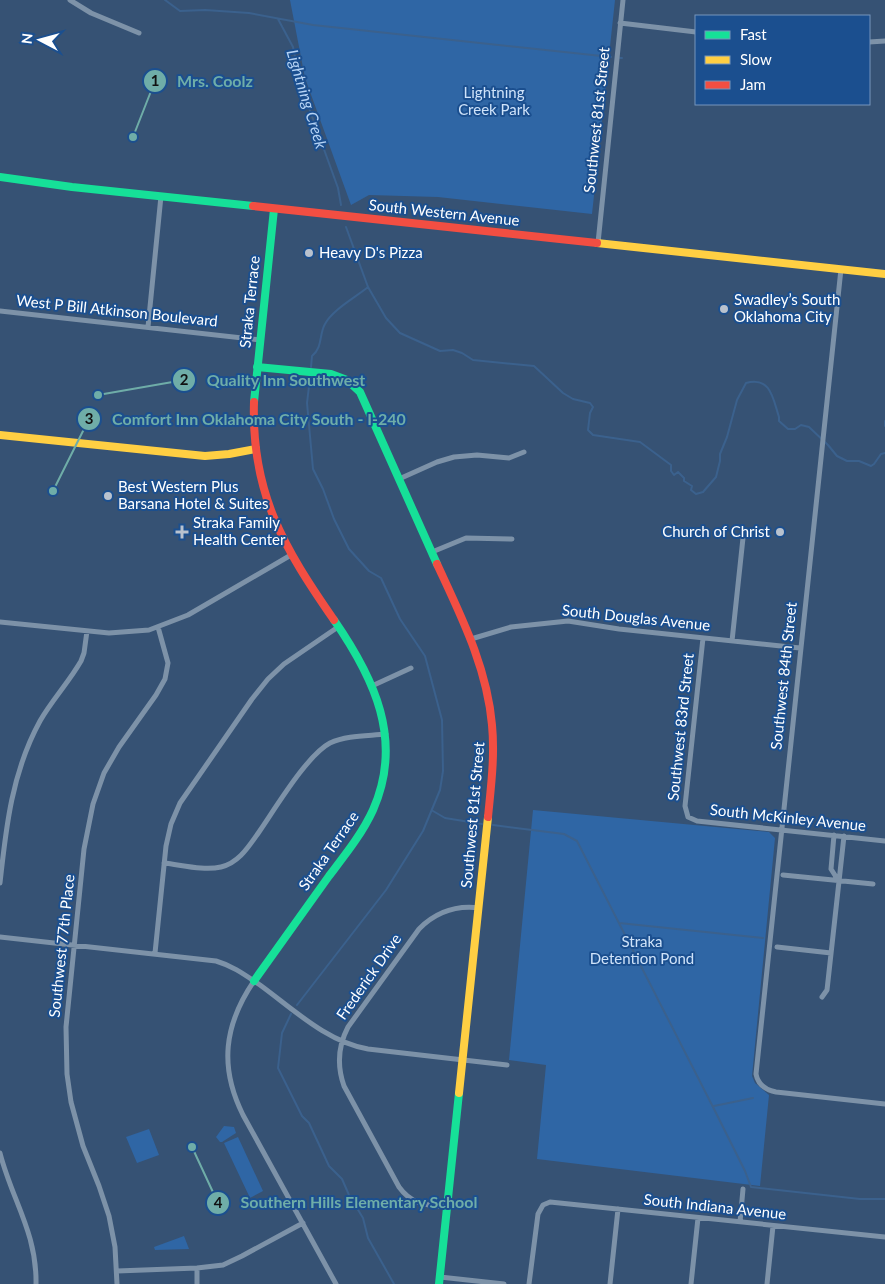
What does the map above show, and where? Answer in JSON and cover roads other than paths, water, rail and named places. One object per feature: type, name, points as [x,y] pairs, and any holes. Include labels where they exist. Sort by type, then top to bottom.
[{"type":"street","points":[[70,0],[91,13],[139,33]]},
{"type":"street","name":"Southwest 81st Street","points":[[598,243],[623,0]]},
{"type":"street","points":[[620,23],[695,32]]},
{"type":"street","points":[[870,42],[885,41]]},
{"type":"street","name":"South Western Avenue","points":[[0,177],[72,187],[885,274]]},
{"type":"street","points":[[148,327],[161,196]]},
{"type":"street","name":"Straka Terrace","points":[[274,209],[254,404],[256,449],[266,500],[279,533],[291,555],[374,685],[382,710],[386,734],[385,771],[380,793],[369,818],[347,852],[254,981],[238,1008],[230,1032],[228,1051],[230,1081],[240,1109],[336,1284]]},
{"type":"street","name":"Southwest 84th Street","points":[[840,269],[756,1068],[757,1078],[761,1085],[776,1092],[885,1104]]},
{"type":"street","name":"West P Bill Atkinson Boulevard","points":[[0,311],[260,340]]},
{"type":"street","name":"Southwest 81st Street","points":[[257,367],[339,376],[352,384],[364,399],[471,639],[488,692],[494,737],[493,772],[439,1280]]},
{"type":"street","points":[[0,434],[196,455],[214,456],[256,449]]},
{"type":"street","points":[[399,479],[454,456],[477,455],[509,458],[524,452]]},
{"type":"street","points":[[432,552],[466,538],[512,539]]},
{"type":"street","points":[[732,641],[743,538]]},
{"type":"street","points":[[0,622],[87,631],[128,632],[158,627],[188,615],[291,555]]},
{"type":"street","name":"South Douglas Avenue","points":[[471,639],[511,627],[562,621],[800,648]]},
{"type":"street","name":"Southwest 77th Place","points":[[117,1284],[114,1241],[108,1216],[78,1132],[66,1074],[66,1027],[86,834],[95,796],[104,773],[119,747],[161,688],[167,674],[168,658],[158,627]]},
{"type":"street","points":[[155,953],[168,835],[180,802],[255,694],[284,664],[338,627]]},
{"type":"street","points":[[0,883],[7,818],[19,769],[40,722],[81,661],[87,631]]},
{"type":"street","name":"Southwest 83rd Street","points":[[688,817],[685,806],[703,638]]},
{"type":"street","points":[[374,685],[411,668]]},
{"type":"street","points":[[164,864],[210,868],[221,867],[231,863],[245,851],[309,761],[323,748],[344,738],[386,734]]},
{"type":"street","name":"South McKinley Avenue","points":[[688,817],[697,821],[885,841]]},
{"type":"street","points":[[834,836],[830,869],[838,881]]},
{"type":"street","points":[[822,996],[827,990],[844,836]]},
{"type":"street","points":[[783,875],[873,884]]},
{"type":"street","name":"Frederick Drive","points":[[447,1207],[418,1203],[407,1197],[399,1187],[344,1086],[339,1064],[345,1033],[414,935],[436,914],[462,907],[479,908]]},
{"type":"street","points":[[0,937],[216,961],[239,971],[320,1028],[354,1047],[508,1065]]},
{"type":"street","points":[[777,947],[831,953]]},
{"type":"street","points":[[0,1153],[31,1238],[36,1284]]},
{"type":"street","points":[[740,1222],[743,1189]]},
{"type":"street","name":"South Indiana Avenue","points":[[529,1284],[536,1219],[543,1205],[554,1202],[885,1237]]},
{"type":"street","points":[[610,1284],[618,1209]]},
{"type":"street","points":[[691,1284],[698,1218]]},
{"type":"street","points":[[117,1271],[197,1268],[223,1265],[232,1262],[303,1223]]},
{"type":"street","points":[[767,1284],[773,1226]]},
{"type":"street","points":[[197,1268],[197,1284]]},
{"type":"street","points":[[439,1280],[504,1284]]},
{"type":"waterway","points":[[165,0],[180,11],[205,10],[249,13],[313,25],[611,57]]},
{"type":"waterway","name":"Lightning Creek","points":[[278,19],[293,47],[301,86],[338,188],[341,205]]},
{"type":"waterway","points":[[601,56],[607,48]]},
{"type":"waterway","name":"Lightning Creek","points":[[346,227],[368,287],[386,318],[400,333],[440,351],[453,350],[473,360],[534,366],[563,393],[573,399],[590,403],[593,407],[590,413],[588,430],[593,435],[640,442],[671,465],[671,471],[674,475],[678,472],[684,478],[684,481],[692,486],[691,490],[696,494],[703,492],[716,477],[720,454],[727,437],[737,400],[746,383],[761,383],[766,386],[773,396],[779,421],[788,429],[795,429],[801,425],[809,427],[837,456],[847,461],[859,461],[871,466],[881,454],[885,453]]},
{"type":"waterway","points":[[311,367],[312,356],[318,349],[323,328],[328,319],[368,287]]},
{"type":"waterway","points":[[297,1005],[386,890],[423,831],[440,790],[443,771],[442,720],[425,656],[400,619],[381,578],[369,571],[349,549],[313,469],[307,403],[310,378]]},
{"type":"waterway","name":"Lightning Creek","points":[[885,421],[885,426]]},
{"type":"waterway","points":[[433,811],[445,818],[482,824]]},
{"type":"waterway","points":[[493,825],[564,834],[577,841],[713,1107],[751,1187],[860,1199],[885,1199]]},
{"type":"waterway","points":[[619,923],[763,938]]},
{"type":"waterway","points":[[291,1014],[282,1033],[278,1068],[302,1116],[309,1123],[329,1166],[342,1179],[363,1218],[368,1238],[394,1284]]},
{"type":"waterway","points":[[714,1106],[753,1098]]},
{"type":"place","name":"Mrs. Coolz","points":[[133,137]]},
{"type":"place","name":"Heavy D's Pizza","points":[[309,253]]},
{"type":"place","name":"Swadley’s South Oklahoma City","points":[[724,309]]},
{"type":"place","name":"Quality Inn Southwest","points":[[98,395]]},
{"type":"place","name":"Comfort Inn Oklahoma City South - I-240","points":[[53,491]]},
{"type":"place","name":"Best Western Plus Barsana Hotel & Suites","points":[[108,496]]},
{"type":"place","name":"Straka Family Health Center","points":[[182,532]]},
{"type":"place","name":"Church of Christ","points":[[780,532]]},
{"type":"place","name":"Southern Hills Elementary School","points":[[192,1147]]},
{"type":"park label","name":"Lightning Creek Park","points":[[494,102]]},
{"type":"park label","name":"Straka Detention Pond","points":[[642,950]]}]
